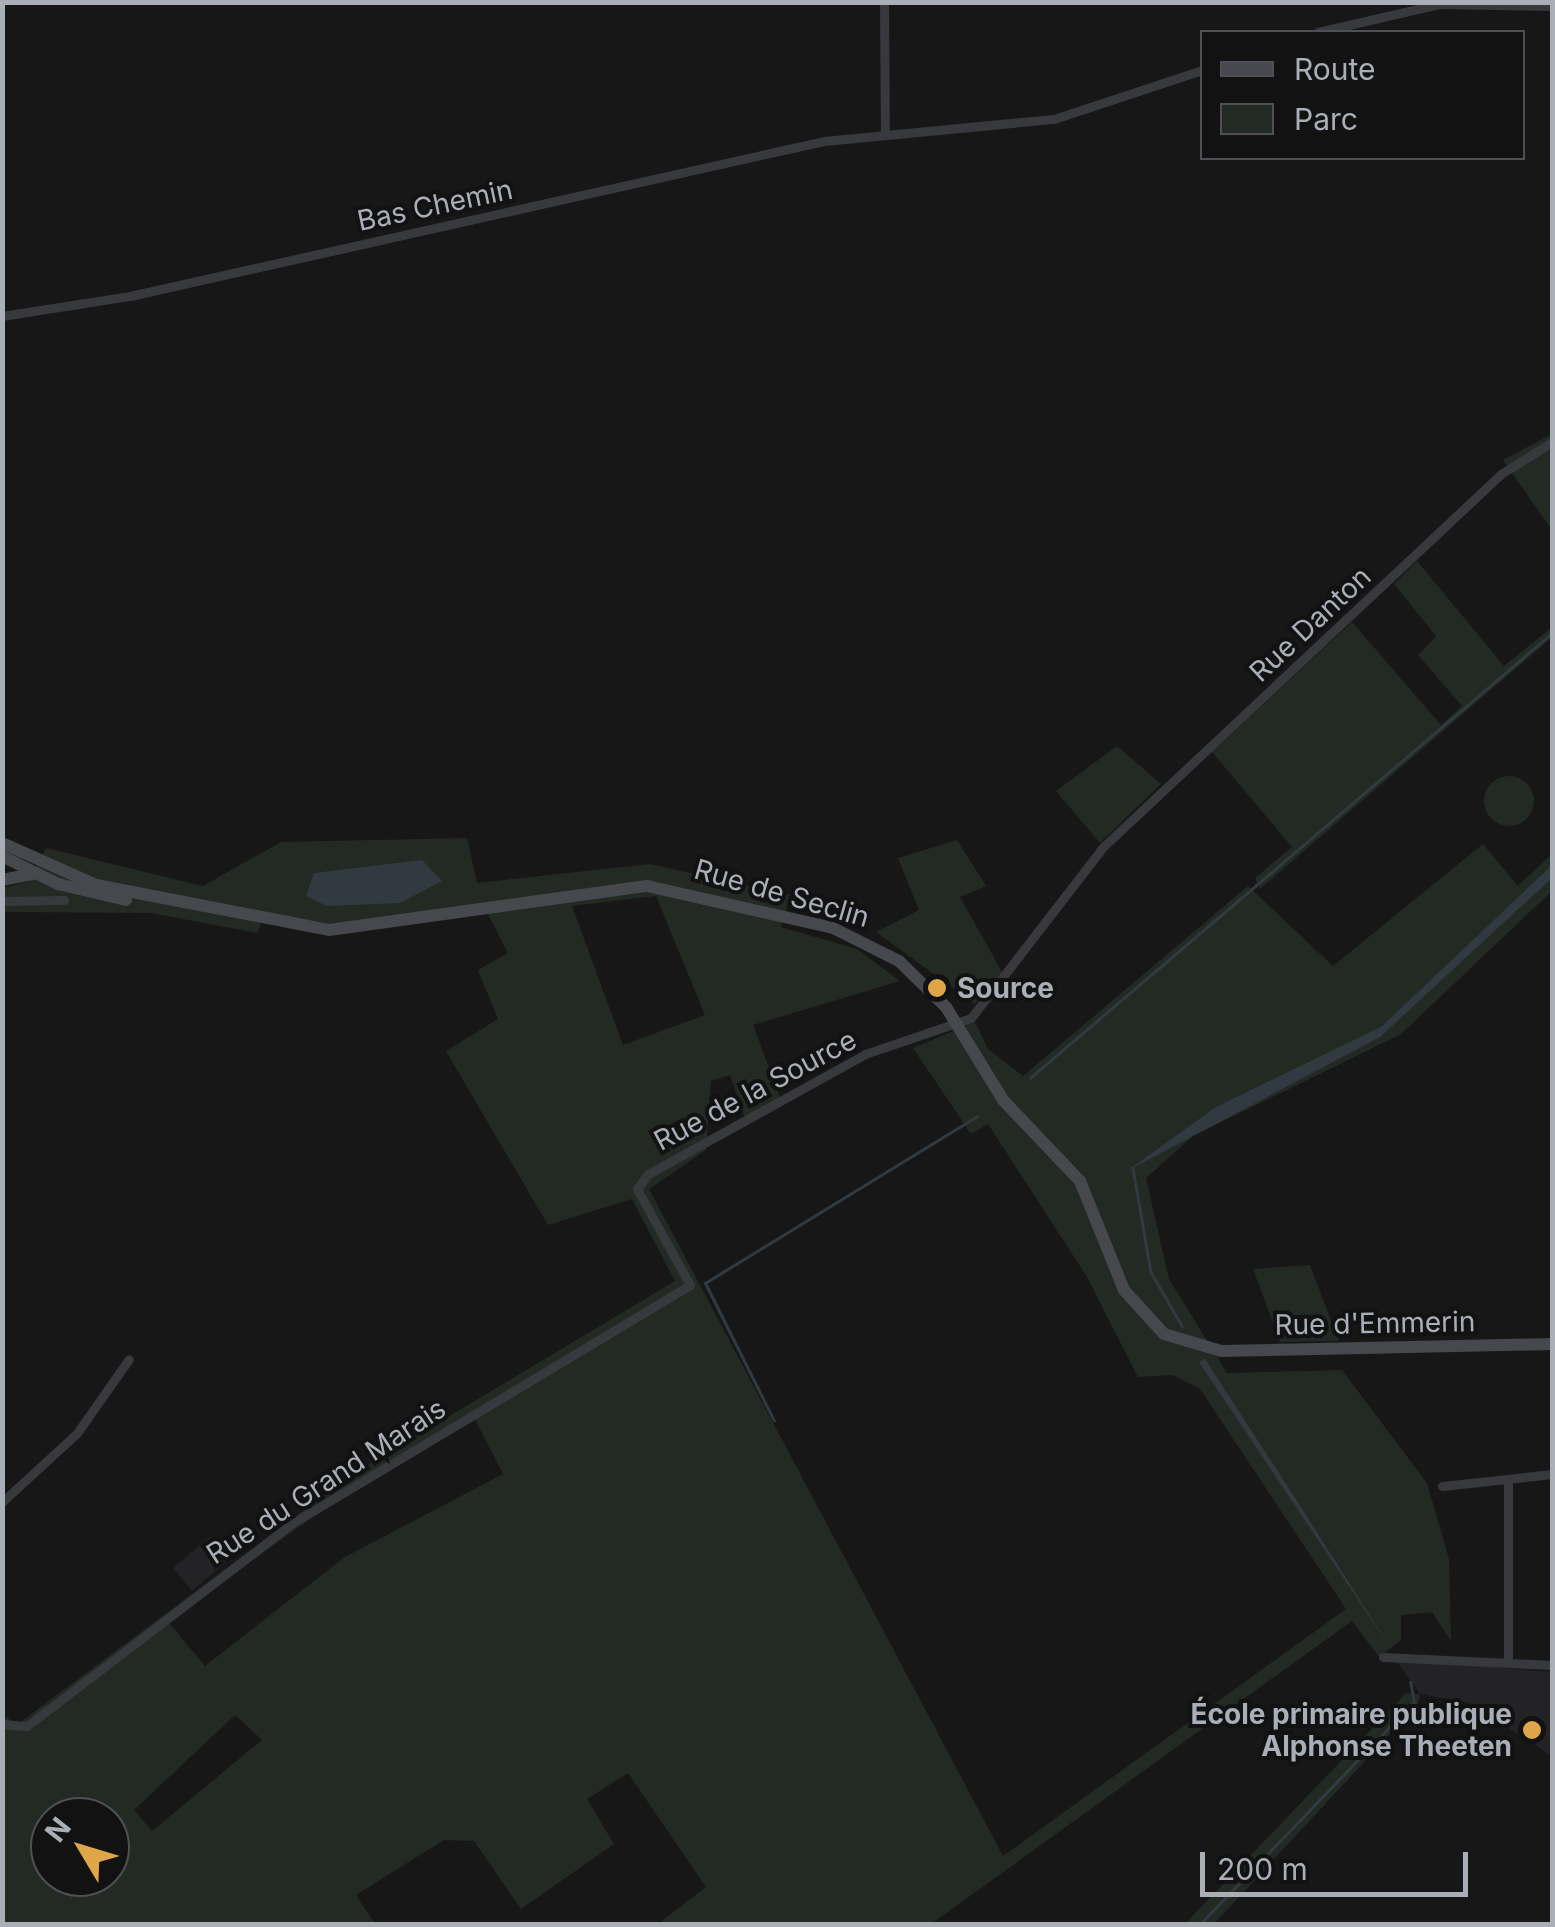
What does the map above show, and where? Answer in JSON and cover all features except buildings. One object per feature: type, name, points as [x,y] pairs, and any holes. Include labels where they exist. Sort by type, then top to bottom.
[{"type":"main road","points":[[3,844],[67,875],[168,904]]},
{"type":"main road","points":[[2,856],[34,874],[89,893],[168,904]]},
{"type":"main road","points":[[2,880],[34,874]]},
{"type":"main road","name":"Rue de Seclin","points":[[168,904],[306,928],[386,929],[608,888],[691,891],[866,941],[915,974],[959,1026],[1008,1106],[1080,1181],[1136,1310],[1200,1348]]},
{"type":"main road","name":"Rue d'Emmerin","points":[[1200,1348],[1552,1344]]},
{"type":"street","points":[[880,133],[884,2]]},
{"type":"street","points":[[1327,30],[1440,4],[1552,6]]},
{"type":"street","name":"Bas Chemin","points":[[2,316],[130,296],[880,133],[1047,120],[1200,71]]},
{"type":"street","name":"Rue Danton","points":[[1103,847],[1501,474],[1552,442]]},
{"type":"street","name":"Rue de la Source","points":[[690,1285],[636,1189],[648,1174],[870,1051],[959,1026],[1023,962],[1103,847]]},
{"type":"street","points":[[2,901],[64,900]]},
{"type":"street","name":"Rue du Grand Marais","points":[[2,1724],[27,1726],[283,1529],[690,1285]]},
{"type":"street","points":[[2,1502],[77,1433],[128,1359]]},
{"type":"street","points":[[1442,1486],[1508,1483],[1552,1474]]},
{"type":"street","points":[[1508,1483],[1508,1658]]},
{"type":"street","points":[[1384,1657],[1508,1658],[1552,1664]]},
{"type":"shaded area","points":[[422,860],[442,881],[400,903],[327,906],[306,896],[314,873]]},
{"type":"shaded area","points":[[1552,865],[1552,878],[1380,1037],[1127,1171],[1216,1107],[1381,1027]]},
{"type":"shaded area","points":[[1205,1359],[1297,1501],[1393,1652],[1199,1362]]},
{"type":"shaded area","points":[[210,1537],[229,1560],[192,1591],[173,1568]]},
{"type":"shaded area","name":"École primaire publique Alphonse Theeten","points":[[1395,1659],[1552,1672],[1552,1756],[1469,1703],[1420,1694]]},
{"type":"green space","points":[[1552,434],[1552,530],[1503,460]]},
{"type":"green space","points":[[1417,561],[1504,666],[1552,627],[1552,637],[1260,889],[1255,878],[1292,847],[1212,752],[1352,622],[1441,725],[1462,706],[1418,655],[1436,636],[1394,584]]},
{"type":"green space","points":[[1117,746],[1161,784],[1100,843],[1056,791]]},
{"type":"green space","points":[[1509,776],[1527,783],[1534,801],[1527,819],[1509,826],[1491,819],[1484,801],[1491,783]]},
{"type":"green space","points":[[467,838],[477,883],[650,864],[790,895],[781,927],[857,949],[900,981],[753,1025],[780,1097],[745,1118],[730,1075],[711,1081],[706,1150],[649,1189],[1003,1856],[1346,1609],[1200,1389],[1172,1375],[1138,1377],[1087,1277],[988,1124],[971,1134],[913,1048],[975,1022],[988,1049],[1023,1076],[1248,886],[1333,966],[1483,844],[1518,886],[1552,854],[1552,891],[1401,1034],[1193,1136],[1146,1178],[1169,1279],[1227,1373],[1342,1370],[1427,1483],[1449,1559],[1451,1641],[1432,1612],[1401,1615],[1401,1640],[1379,1657],[1352,1621],[931,1924],[658,1924],[706,1887],[628,1773],[587,1799],[614,1844],[521,1909],[474,1841],[444,1840],[356,1895],[375,1924],[3,1924],[2,1715],[18,1724],[351,1475],[675,1281],[632,1199],[548,1225],[446,1051],[498,1019],[478,970],[508,953],[483,905],[333,924],[263,914],[258,933],[151,913],[3,912],[3,888],[29,881],[46,848],[203,886],[281,842]],"holes":[[[656,896],[705,1015],[623,1045],[572,906]],[[475,1419],[503,1474],[345,1557],[205,1666],[168,1622],[318,1513]],[[235,1715],[262,1740],[152,1831],[134,1810]]]},
{"type":"green space","points":[[957,840],[986,886],[960,897],[1002,972],[975,1004],[876,932],[919,910],[898,858]]},
{"type":"green space","points":[[1310,1265],[1339,1341],[1280,1342],[1253,1269]]},
{"type":"green space","points":[[1406,1693],[1420,1694],[1418,1704],[1214,1924],[1185,1924]]},
{"type":"waterway","points":[[1030,1078],[1552,633]]},
{"type":"waterway","points":[[774,1421],[705,1283],[977,1116]]},
{"type":"waterway","points":[[1133,1168],[1151,1272],[1182,1326]]},
{"type":"waterway","points":[[1200,1924],[1414,1702],[1410,1682]]},
{"type":"place","name":"Source","points":[[937,988]]},
{"type":"place","name":"École primaire publique Alphonse Theeten","points":[[1532,1730]]}]
